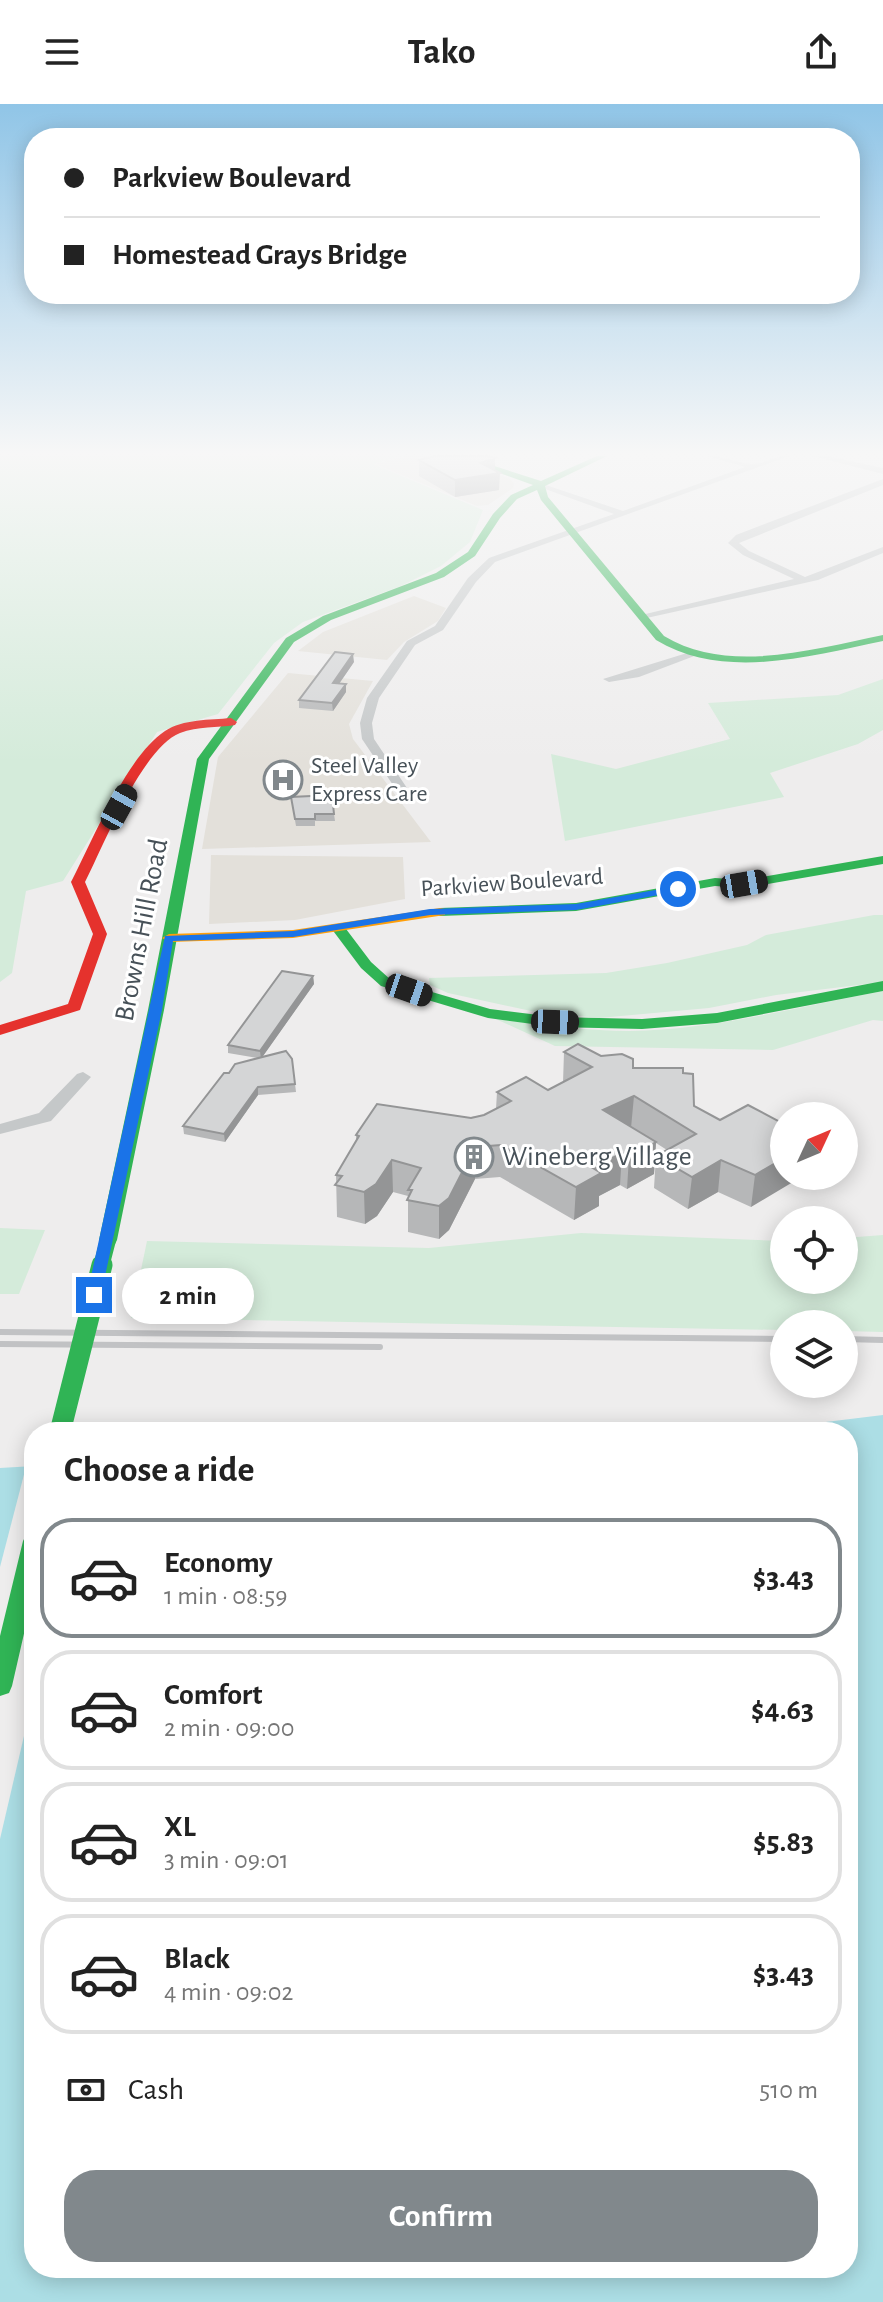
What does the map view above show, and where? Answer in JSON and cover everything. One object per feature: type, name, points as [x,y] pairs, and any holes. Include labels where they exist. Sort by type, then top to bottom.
[{"type":"street","name":"Browns Hill Road","points":[[62,1422],[108,1240],[203,759],[283,653],[300,647],[339,622],[440,575],[465,559]]},
{"type":"street","points":[[401,788],[368,739],[366,723],[373,698],[411,643],[439,628],[472,580],[496,559]]},
{"type":"street","points":[[595,559],[667,645],[691,655]]},
{"type":"street","points":[[758,559],[804,580]]},
{"type":"street","points":[[642,616],[804,580],[860,559]]},
{"type":"street","points":[[609,679],[635,675],[691,655],[768,655],[883,638]]},
{"type":"street","points":[[0,1030],[75,1007],[100,934],[99,921],[80,893],[78,882],[147,758],[162,738],[184,728],[231,722]]},
{"type":"street","name":"Parkview Boulevard","points":[[715,882],[734,873],[883,848]]},
{"type":"street","name":"Parkview Boulevard","points":[[169,938],[293,934],[410,914],[576,907],[715,882],[744,884],[883,860]]},
{"type":"street","points":[[338,928],[366,965],[386,983],[488,1013],[555,1022],[642,1024],[717,1018],[883,986]]},
{"type":"street","points":[[0,1129],[45,1117],[83,1077]]},
{"type":"street","points":[[0,1686],[24,1584]]},
{"type":"shaded area","points":[[414,596],[446,608],[438,621],[404,642],[387,660],[298,651],[323,632]]},
{"type":"shaded area","points":[[288,673],[373,681],[349,724],[353,739],[431,842],[202,849],[218,757]]},
{"type":"shaded area","points":[[211,855],[403,857],[405,899],[295,920],[209,924]]},
{"type":"green space","points":[[0,559],[450,559],[401,586],[303,622],[274,643],[218,714],[157,732],[63,881],[26,891],[12,973],[0,982]]},
{"type":"green space","points":[[883,679],[883,730],[858,744],[770,773],[784,797],[565,841],[551,754],[616,769],[730,739],[708,703],[838,695]]},
{"type":"green space","points":[[883,915],[883,982],[776,995],[709,1008],[599,1018],[531,1011],[448,993],[430,985],[429,978],[606,973],[747,945],[766,935]]},
{"type":"green space","points":[[883,991],[883,1021],[873,1020],[773,1050],[555,1046],[496,1019],[596,1030],[662,1030],[725,1022]]},
{"type":"green space","points":[[0,1228],[45,1230],[19,1294],[0,1294]]},
{"type":"green space","points":[[581,1233],[770,1240],[770,1294],[858,1294],[858,1237],[883,1235],[883,1332],[858,1331],[858,1310],[770,1310],[770,1330],[131,1318],[147,1241],[429,1248]]},
{"type":"water","points":[[883,1415],[883,2302],[0,2302],[0,1468],[24,1467],[24,2278],[858,2278],[858,1422],[825,1422]]},
{"type":"pier","points":[[24,1475],[24,1736],[0,1839],[0,1567]]},
{"type":"building","points":[[335,652],[353,654],[333,683],[346,684],[332,703],[299,700]]},
{"type":"building","points":[[332,795],[334,814],[315,814],[315,819],[295,819],[291,797]]},
{"type":"building","points":[[282,971],[313,976],[260,1051],[228,1045]]},
{"type":"building","points":[[578,1044],[601,1056],[622,1054],[633,1059],[633,1068],[683,1068],[683,1073],[693,1074],[694,1106],[720,1120],[748,1105],[770,1117],[770,1166],[755,1175],[721,1160],[692,1177],[656,1156],[696,1134],[634,1096],[603,1110],[656,1142],[629,1157],[622,1153],[593,1168],[601,1173],[576,1187],[501,1145],[475,1147],[449,1198],[439,1206],[407,1200],[412,1190],[408,1190],[421,1168],[392,1160],[376,1184],[364,1192],[335,1185],[342,1176],[336,1175],[359,1136],[356,1135],[377,1104],[471,1118],[484,1115],[511,1101],[497,1092],[526,1077],[548,1090],[592,1067],[564,1052]]},
{"type":"building","points":[[286,1051],[292,1059],[295,1084],[258,1087],[224,1134],[183,1126],[224,1073],[229,1073],[235,1064]]},
{"type":"railway","points":[[0,1332],[770,1339]]},
{"type":"railway","points":[[858,1339],[883,1340]]},
{"type":"railway","points":[[0,1344],[380,1347]]},
{"type":"traffic: fast","points":[[108,1240],[156,1010],[203,759],[290,640],[327,618],[440,575],[465,559]]},
{"type":"traffic: fast","points":[[594,559],[660,638],[681,651],[707,657],[768,658],[883,638]]},
{"type":"traffic: fast","points":[[440,912],[576,907],[715,882],[744,884],[883,860]]},
{"type":"traffic: fast","points":[[338,928],[366,965],[386,983],[488,1013],[555,1022],[642,1024],[717,1018],[883,986]]},
{"type":"traffic: fast","points":[[62,1422],[108,1240]]},
{"type":"traffic: fast","points":[[0,1686],[24,1584]]},
{"type":"traffic: slow","points":[[169,938],[293,934],[440,912]]},
{"type":"traffic: jam","points":[[0,1030],[75,1007],[100,934],[78,882],[119,801],[145,759],[170,733],[199,724],[231,722]]},
{"type":"place","name":"Steel Valley Express Care","points":[[283,780]]},
{"type":"place","name":"Wineberg Village","points":[[474,1157]]},
{"type":"route","points":[[94,1295],[169,938],[293,934],[430,912],[576,907],[678,889]]}]
